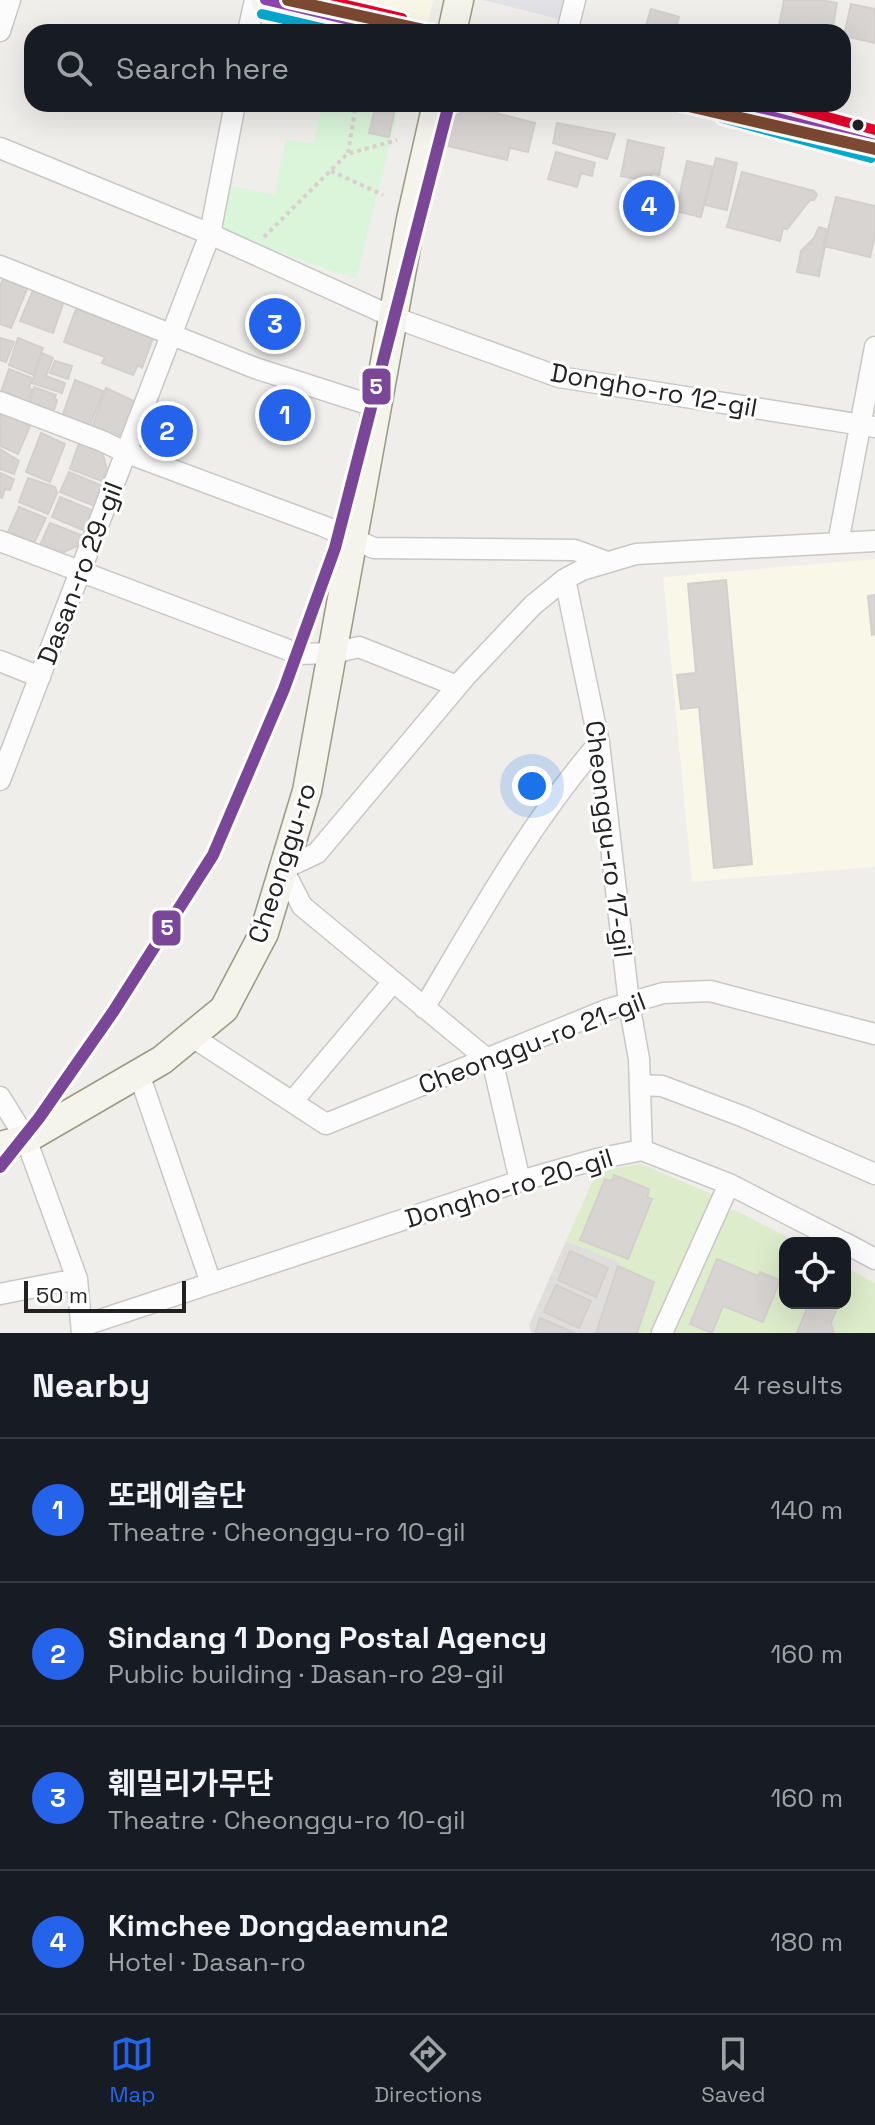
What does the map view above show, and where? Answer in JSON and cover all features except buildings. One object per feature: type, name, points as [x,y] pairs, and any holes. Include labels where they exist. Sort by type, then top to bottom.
[{"type":"street","points":[[0,31],[10,0]]},
{"type":"street","points":[[250,24],[255,0]]},
{"type":"street","points":[[265,0],[366,24]]},
{"type":"street","points":[[454,24],[459,0]]},
{"type":"street","points":[[569,24],[575,0]]},
{"type":"street","name":"Dasan-ro 29-gil","points":[[1,772],[210,234],[233,112]]},
{"type":"street","name":"Cheonggu-ro","points":[[13,1143],[162,1060],[224,1009],[264,933],[307,791],[411,219],[435,112]]},
{"type":"street","points":[[756,112],[875,144]]},
{"type":"street","name":"Dongho-ro 12-gil","points":[[0,148],[210,234],[393,317],[559,377],[870,421]]},
{"type":"street","points":[[0,266],[255,368],[377,407]]},
{"type":"street","points":[[838,543],[870,421],[875,347]]},
{"type":"street","points":[[0,402],[374,548],[575,550],[607,562]]},
{"type":"street","points":[[0,541],[299,654],[333,653],[359,647],[457,686]]},
{"type":"street","points":[[520,1181],[493,1064],[302,906],[283,869],[317,853],[457,686],[533,605],[565,579],[582,570],[636,554],[875,541]]},
{"type":"street","name":"Cheonggu-ro 17-gil","points":[[565,579],[599,743],[629,1003],[639,1059],[642,1150]]},
{"type":"street","name":"Dasan-ro 29-gil","points":[[0,661],[40,677]]},
{"type":"street","points":[[424,1008],[539,822],[599,743]]},
{"type":"street","points":[[292,1102],[393,982]]},
{"type":"street","name":"Cheonggu-ro 21-gil","points":[[191,1036],[326,1124],[629,1003],[663,993],[710,991],[875,1034]]},
{"type":"street","points":[[139,1074],[211,1283]]},
{"type":"street","points":[[640,1085],[662,1086],[744,1117],[875,1174]]},
{"type":"street","points":[[0,1097],[13,1143],[77,1279],[82,1329]]},
{"type":"street","name":"Dongho-ro 20-gil","points":[[82,1329],[520,1181],[642,1150],[729,1184],[833,1237]]},
{"type":"street","points":[[662,1333],[729,1184]]},
{"type":"street","name":"Dongho-ro 20-gil","points":[[851,1246],[875,1259]]},
{"type":"street","points":[[0,1294],[77,1279]]},
{"type":"path","points":[[347,154],[355,112]]},
{"type":"path","points":[[245,250],[267,234],[347,154],[397,140]]},
{"type":"path","points":[[331,171],[383,195]]},
{"type":"shaded area","points":[[345,0],[433,0],[428,23]]},
{"type":"shaded area","points":[[483,0],[567,0],[562,20]]},
{"type":"shaded area","points":[[875,559],[875,867],[692,882],[663,577]]},
{"type":"shaded area","points":[[566,1241],[620,1262],[596,1333],[531,1333],[529,1325]]},
{"type":"green space","points":[[321,112],[398,112],[356,279],[215,230],[225,184],[274,195],[286,140],[313,143]]},
{"type":"green space","points":[[641,1164],[714,1195],[659,1330],[637,1333],[654,1282],[618,1266],[619,1262],[566,1241],[597,1171]],"holes":[[[604,1179],[649,1189],[647,1197],[652,1200],[628,1259],[580,1240]]]},
{"type":"green space","points":[[735,1210],[787,1237],[779,1237],[779,1280],[760,1272],[758,1276],[717,1259],[691,1324],[711,1333],[672,1333],[724,1212]]},
{"type":"green space","points":[[851,1270],[875,1283],[875,1333],[834,1333],[831,1323],[837,1309],[851,1309]]},
{"type":"green space","points":[[779,1280],[779,1309],[807,1309],[797,1333],[712,1333],[723,1306]]},
{"type":"transit line","points":[[265,0],[366,24]]},
{"type":"transit line","points":[[288,0],[397,24]]},
{"type":"transit line","points":[[325,0],[402,18]]},
{"type":"transit line","points":[[262,14],[305,24]]},
{"type":"transit line","name":"5","points":[[0,1167],[39,1118],[113,1012],[213,855],[284,689],[335,548],[447,112]]},
{"type":"transit line","points":[[715,112],[875,149]]},
{"type":"transit line","points":[[756,112],[875,144]]},
{"type":"transit line","points":[[809,112],[875,130]]},
{"type":"transit line","points":[[722,118],[871,158]]},
{"type":"place","name":"Kimchee Dongdaemun2","points":[[649,206]]},
{"type":"place","name":"훼밀리가무단","points":[[275,324]]},
{"type":"place","name":"또래예술단","points":[[285,415]]},
{"type":"place","name":"Sindang 1 Dong Postal Agency","points":[[167,431]]}]
